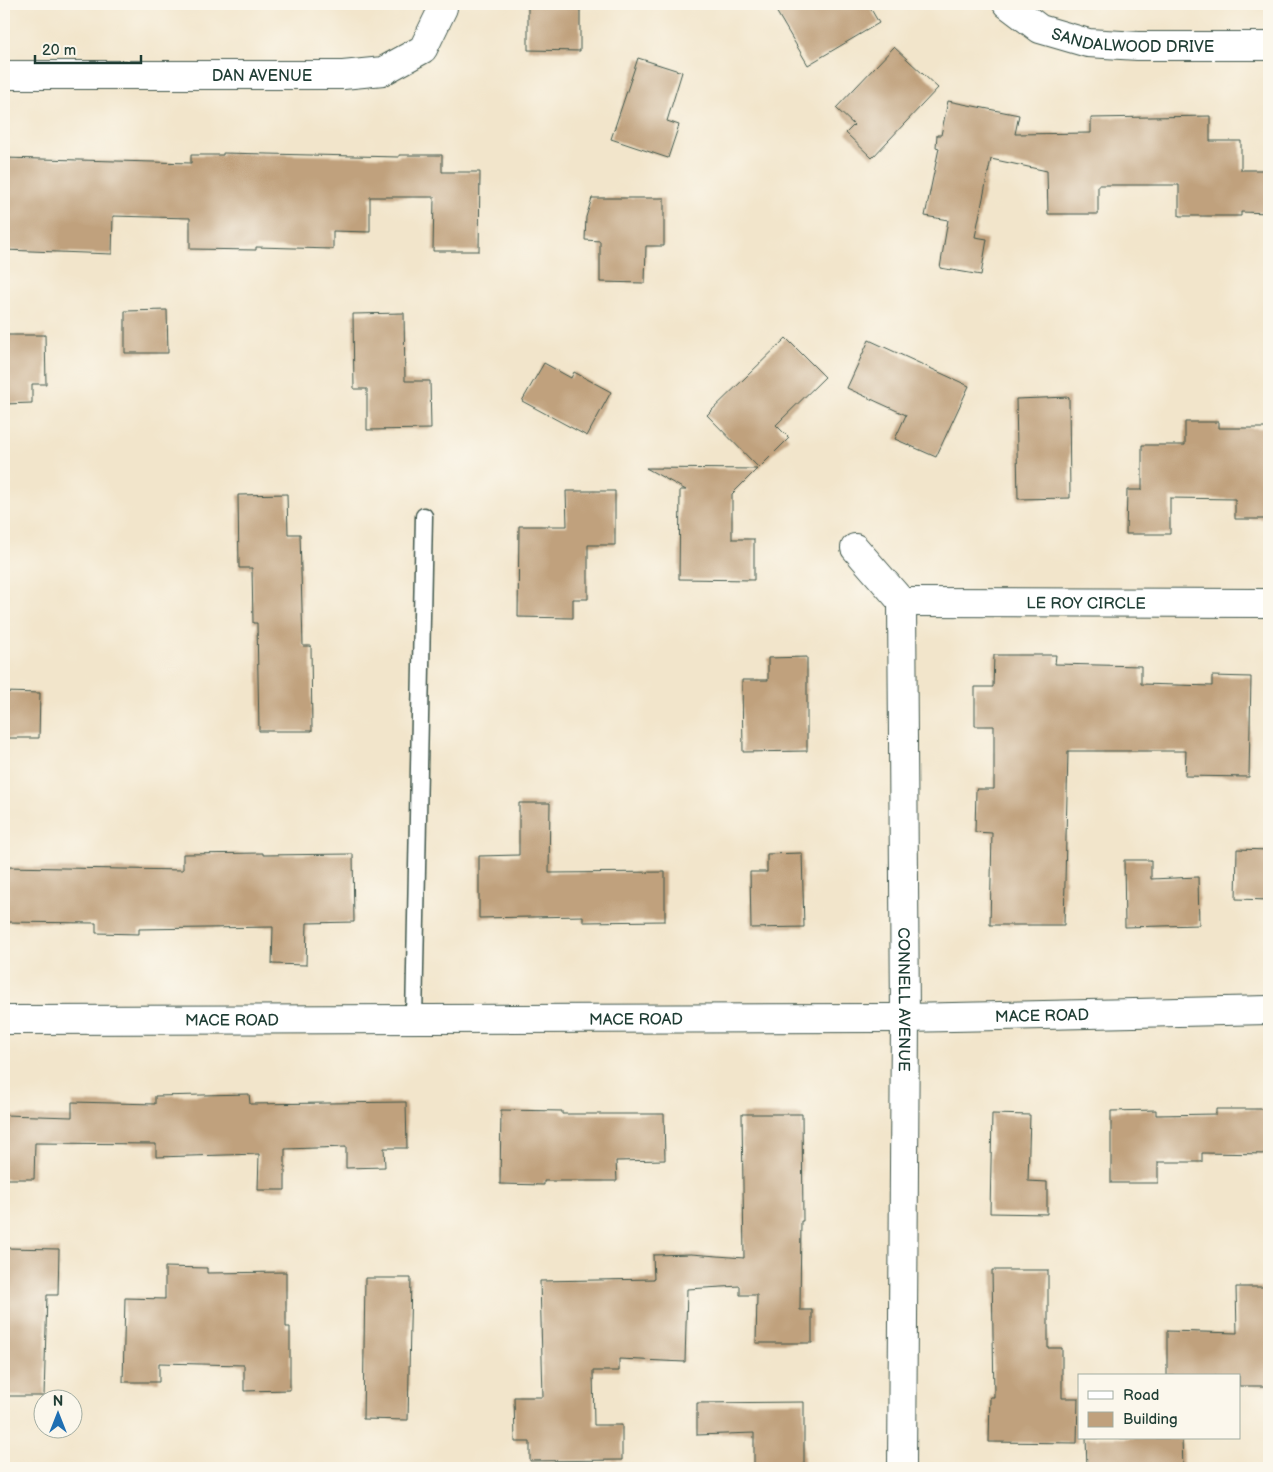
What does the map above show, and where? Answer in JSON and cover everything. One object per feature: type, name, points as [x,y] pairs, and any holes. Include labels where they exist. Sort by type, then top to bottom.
[{"type":"street","name":"DAN AVENUE","points":[[4,75],[343,75],[383,71],[423,49],[443,8],[443,4]]},
{"type":"street","name":"SANDALWOOD DRIVE","points":[[1007,4],[1040,28],[1088,43],[1138,46],[1269,46]]},
{"type":"street","points":[[855,548],[902,602]]},
{"type":"street","name":"LE ROY CIRCLE","points":[[902,602],[1269,603]]},
{"type":"street","name":"CONNELL AVENUE","points":[[902,602],[905,1018],[902,1468]]},
{"type":"street","name":"MACE ROAD","points":[[4,1020],[905,1018],[1269,1010]]},
{"type":"lane","points":[[414,1019],[424,516]]},
{"type":"building","points":[[528,4],[580,4],[580,51],[528,50]]},
{"type":"building","points":[[772,4],[868,4],[879,23],[808,65]]},
{"type":"building","points":[[894,47],[938,88],[872,158],[846,133],[854,125],[836,108]]},
{"type":"building","points":[[638,58],[682,72],[667,121],[679,125],[668,158],[611,139]]},
{"type":"building","points":[[948,101],[1019,115],[1015,134],[1091,133],[1091,118],[1210,116],[1210,141],[1241,141],[1241,170],[1269,170],[1269,213],[1241,212],[1241,216],[1179,216],[1179,185],[1098,185],[1098,214],[1048,214],[1047,171],[991,159],[975,237],[987,239],[981,275],[940,268],[948,220],[925,216],[939,148],[936,147],[937,135],[941,135]]},
{"type":"building","points":[[223,153],[399,157],[399,155],[442,155],[442,172],[480,172],[479,251],[433,251],[434,197],[370,197],[370,232],[333,231],[333,249],[256,247],[256,250],[190,249],[190,218],[113,216],[112,254],[4,250],[4,158],[191,163],[191,155],[223,155]]},
{"type":"building","points":[[592,198],[664,198],[664,246],[646,246],[645,283],[600,282],[600,241],[585,240],[586,217]]},
{"type":"building","points":[[167,310],[168,353],[125,353],[125,311]]},
{"type":"building","points":[[404,313],[405,381],[430,381],[431,429],[367,430],[367,389],[354,389],[353,314]]},
{"type":"building","points":[[4,335],[45,335],[46,384],[32,384],[32,403],[5,404]]},
{"type":"building","points":[[786,338],[825,377],[776,425],[789,438],[759,468],[707,415]]},
{"type":"building","points":[[869,340],[969,386],[936,457],[895,439],[906,415],[847,388]]},
{"type":"building","points":[[544,363],[571,378],[574,372],[611,392],[587,436],[522,401]]},
{"type":"building","points":[[1069,397],[1070,498],[1018,499],[1016,399]]},
{"type":"building","points":[[1185,422],[1219,422],[1219,428],[1269,428],[1268,519],[1235,519],[1235,499],[1170,498],[1170,534],[1126,534],[1127,490],[1142,490],[1142,445],[1185,445]]},
{"type":"building","points":[[646,468],[757,469],[732,494],[732,539],[754,539],[754,580],[679,579],[680,490],[686,490]]},
{"type":"building","points":[[566,491],[615,491],[615,545],[588,545],[588,599],[573,599],[573,618],[518,617],[519,526],[567,526]]},
{"type":"building","points":[[287,494],[288,534],[300,534],[303,646],[311,646],[312,731],[259,731],[257,623],[253,623],[252,568],[239,568],[238,495]]},
{"type":"building","points":[[994,655],[1056,655],[1055,664],[1141,666],[1141,684],[1212,686],[1212,676],[1251,677],[1249,777],[1185,776],[1186,751],[1068,751],[1064,925],[990,925],[992,833],[975,832],[976,789],[994,789],[994,726],[975,726],[975,687],[993,687]]},
{"type":"building","points":[[807,657],[807,751],[743,752],[742,680],[768,680],[768,658]]},
{"type":"building","points":[[4,692],[40,693],[39,738],[4,738]]},
{"type":"building","points":[[519,803],[550,803],[549,873],[665,872],[665,921],[583,922],[583,916],[479,918],[479,856],[519,855]]},
{"type":"building","points":[[1237,849],[1269,850],[1269,900],[1236,899]]},
{"type":"building","points":[[263,853],[263,855],[353,854],[354,922],[307,923],[306,965],[272,964],[273,927],[139,929],[139,934],[96,933],[96,923],[4,922],[4,867],[183,870],[183,854]]},
{"type":"building","points":[[802,853],[804,927],[751,928],[750,872],[767,872],[767,854]]},
{"type":"building","points":[[1124,860],[1151,860],[1151,879],[1198,877],[1199,925],[1125,927]]},
{"type":"building","points":[[249,1094],[250,1104],[406,1102],[407,1148],[384,1148],[385,1167],[346,1168],[346,1147],[285,1149],[285,1190],[258,1190],[259,1154],[156,1157],[156,1144],[35,1143],[34,1179],[4,1179],[4,1115],[72,1117],[72,1102],[155,1104],[155,1096]]},
{"type":"building","points":[[1216,1109],[1269,1109],[1269,1154],[1202,1153],[1202,1162],[1158,1162],[1158,1183],[1111,1183],[1111,1111],[1156,1110],[1156,1115],[1216,1114]]},
{"type":"building","points":[[501,1110],[562,1111],[562,1114],[664,1114],[665,1160],[616,1161],[617,1181],[544,1181],[544,1185],[500,1184]]},
{"type":"building","points":[[742,1114],[802,1114],[803,1221],[801,1221],[800,1310],[812,1310],[812,1343],[756,1343],[757,1295],[740,1295],[740,1286],[687,1289],[685,1362],[619,1359],[619,1371],[593,1371],[594,1425],[622,1425],[622,1460],[530,1461],[530,1442],[515,1442],[514,1397],[543,1397],[540,1281],[654,1279],[653,1255],[691,1254],[744,1258]]},
{"type":"building","points":[[992,1114],[1030,1115],[1028,1181],[1047,1182],[1047,1214],[990,1213]]},
{"type":"building","points":[[4,1248],[59,1249],[58,1295],[47,1295],[44,1390],[32,1390],[32,1396],[4,1396]]},
{"type":"building","points":[[165,1267],[207,1268],[207,1273],[286,1272],[286,1327],[290,1327],[290,1390],[244,1391],[244,1365],[159,1363],[159,1382],[123,1382],[125,1298],[165,1299]]},
{"type":"building","points":[[992,1270],[1048,1270],[1048,1348],[1062,1348],[1062,1398],[1078,1398],[1077,1443],[989,1442],[990,1397],[994,1397]]},
{"type":"building","points":[[365,1278],[411,1278],[408,1420],[363,1419]]},
{"type":"building","points":[[1236,1287],[1269,1287],[1269,1386],[1240,1386],[1240,1374],[1167,1374],[1167,1331],[1237,1333]]},
{"type":"building","points":[[804,1402],[804,1468],[754,1468],[754,1433],[697,1435],[697,1403]]},
{"type":"building","points":[[1086,1440],[1182,1440],[1183,1468],[1087,1468]]}]
